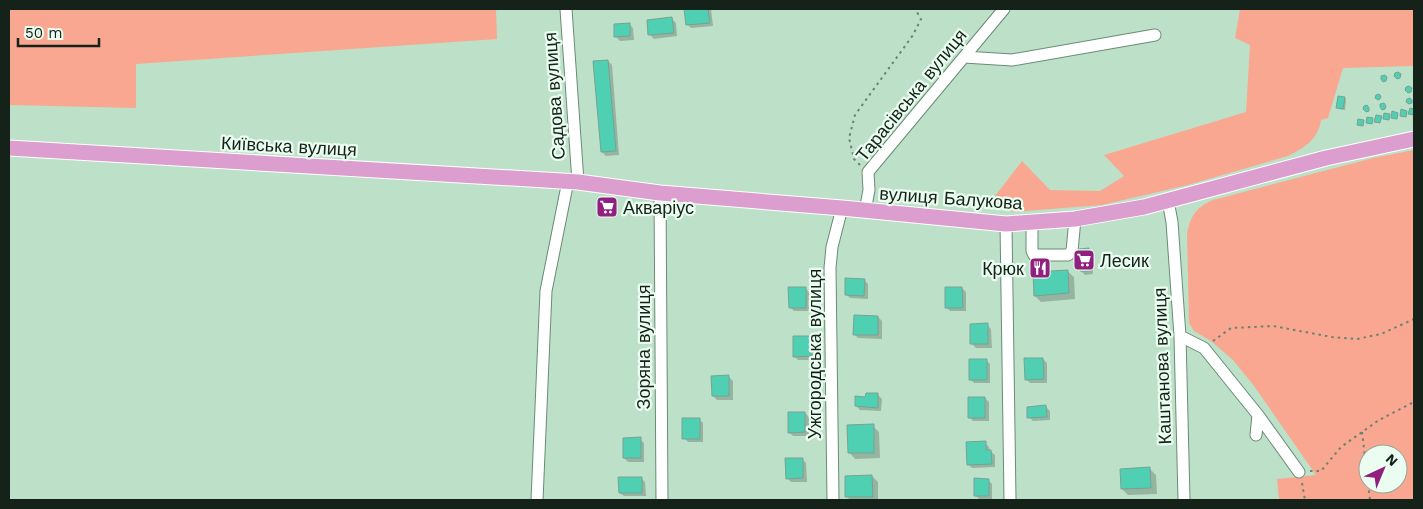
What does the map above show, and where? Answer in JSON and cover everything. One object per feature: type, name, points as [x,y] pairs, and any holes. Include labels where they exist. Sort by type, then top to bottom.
[{"type":"main road","name":"вулиця Балукова","points":[[573,182],[660,193],[1006,224],[1074,219],[1112,213],[1168,201],[1326,158],[1414,139]]},
{"type":"main road","name":"Київська вулиця","points":[[9,148],[573,182]]},
{"type":"street","name":"Садова вулиця","points":[[537,500],[546,291],[573,182],[566,9]]},
{"type":"street","name":"Тарасівська вулиця","points":[[865,211],[869,190],[868,172],[1004,9]]},
{"type":"street","points":[[964,57],[1012,60],[1156,36]]},
{"type":"street","name":"Зоряна вулиця","points":[[660,193],[662,500]]},
{"type":"street","name":"Каштанова вулиця","points":[[1168,201],[1172,222],[1180,336],[1184,500]]},
{"type":"street","name":"Ужгородська вулиця","points":[[833,500],[830,268],[832,247],[842,208]]},
{"type":"street","points":[[1032,222],[1032,251],[1034,255],[1068,254],[1072,251],[1074,219]]},
{"type":"street","points":[[1006,224],[1010,500]]},
{"type":"street","points":[[1180,336],[1204,348],[1258,415],[1299,472]]},
{"type":"street","points":[[1256,435],[1258,415]]},
{"type":"path","points":[[868,172],[854,159],[849,138],[855,115],[914,35],[921,19],[915,9]]},
{"type":"path","points":[[1204,348],[1231,328],[1273,326],[1332,337],[1357,339],[1381,334],[1414,319]]},
{"type":"path","points":[[1305,500],[1299,472],[1321,471],[1341,448],[1362,432],[1379,420],[1414,402]]},
{"type":"path","points":[[1362,432],[1363,444]]},
{"type":"shaded area","points":[[9,9],[496,9],[497,39],[136,64],[136,108],[9,105]]},
{"type":"shaded area","points":[[1240,9],[1414,9],[1414,66],[1343,68],[1328,118],[1321,120],[1317,133],[1310,142],[1288,156],[1188,185],[1102,205],[1014,212],[989,204],[1022,161],[1050,190],[1100,191],[1124,176],[1104,155],[1246,112],[1250,45],[1235,38]]},
{"type":"shaded area","points":[[1414,150],[1414,500],[1279,500],[1277,479],[1316,475],[1254,386],[1233,360],[1211,341],[1194,331],[1189,323],[1188,228],[1198,209],[1213,200],[1373,158]]},
{"type":"building","points":[[684,9],[708,9],[710,23],[686,25]]},
{"type":"building","points":[[672,17],[674,33],[648,35],[647,20]]},
{"type":"building","points":[[630,23],[630,36],[614,37],[614,24]]},
{"type":"building","points":[[608,60],[616,151],[601,152],[593,61]]},
{"type":"building","points":[[1398,72],[1401,74],[1400,78],[1397,79],[1394,76]]},
{"type":"building","points":[[1385,75],[1387,77],[1386,81],[1383,82],[1381,76]]},
{"type":"building","points":[[1409,86],[1412,88],[1411,92],[1408,93],[1405,90]]},
{"type":"building","points":[[1379,94],[1381,96],[1378,100],[1375,98]]},
{"type":"building","points":[[1338,96],[1345,97],[1343,109],[1336,108]]},
{"type":"building","points":[[1410,98],[1412,103],[1409,104],[1406,102]]},
{"type":"building","points":[[1384,103],[1386,106],[1382,110],[1380,104]]},
{"type":"building","points":[[1367,105],[1369,111],[1366,112],[1363,109]]},
{"type":"building","points":[[1410,108],[1414,109],[1414,115],[1408,114]]},
{"type":"building","points":[[1401,109],[1407,111],[1406,117],[1400,116]]},
{"type":"building","points":[[1392,111],[1398,113],[1397,119],[1391,118]]},
{"type":"building","points":[[1384,113],[1390,114],[1389,120],[1383,119]]},
{"type":"building","points":[[1376,115],[1382,116],[1380,123],[1374,122]]},
{"type":"building","points":[[1367,117],[1373,118],[1372,124],[1366,123]]},
{"type":"building","points":[[1358,119],[1364,120],[1363,126],[1357,125]]},
{"type":"building","name":"Лесик","points":[[1089,248],[1090,271],[1080,271],[1079,249]]},
{"type":"building","points":[[1068,270],[1069,293],[1034,296],[1033,272]]},
{"type":"building","points":[[845,278],[865,279],[864,296],[845,295]]},
{"type":"building","points":[[788,287],[806,287],[806,308],[789,308]]},
{"type":"building","points":[[945,287],[962,287],[963,308],[945,308]]},
{"type":"building","points":[[854,315],[878,316],[878,335],[853,335]]},
{"type":"building","points":[[988,323],[988,344],[970,344],[970,324]]},
{"type":"building","points":[[793,336],[811,336],[811,356],[793,357]]},
{"type":"building","points":[[1024,358],[1043,358],[1044,379],[1025,380]]},
{"type":"building","points":[[969,359],[987,359],[987,380],[969,380]]},
{"type":"building","points":[[729,375],[729,396],[712,396],[711,376]]},
{"type":"building","points":[[866,393],[878,393],[878,408],[855,406],[855,396],[865,397]]},
{"type":"building","points":[[968,397],[985,397],[985,418],[968,418]]},
{"type":"building","points":[[1046,405],[1047,417],[1027,418],[1027,407]]},
{"type":"building","points":[[788,412],[805,412],[805,432],[788,433]]},
{"type":"building","points":[[682,418],[700,418],[700,439],[682,439]]},
{"type":"building","points":[[874,424],[874,453],[848,453],[847,425]]},
{"type":"building","points":[[641,437],[641,458],[623,458],[623,438]]},
{"type":"building","points":[[986,441],[986,450],[991,450],[992,464],[967,465],[966,442]]},
{"type":"building","points":[[785,458],[803,458],[803,478],[786,479]]},
{"type":"building","points":[[1150,467],[1151,488],[1121,489],[1120,469]]},
{"type":"building","points":[[872,475],[873,497],[845,497],[845,476]]},
{"type":"building","points":[[618,477],[642,477],[642,493],[619,493]]},
{"type":"building","points":[[974,478],[989,479],[989,496],[974,496]]},
{"type":"place","name":"Акваріус","points":[[607,207]]},
{"type":"place","name":"Лесик","points":[[1084,260]]},
{"type":"place","name":"Крюк","points":[[1040,268]]}]
